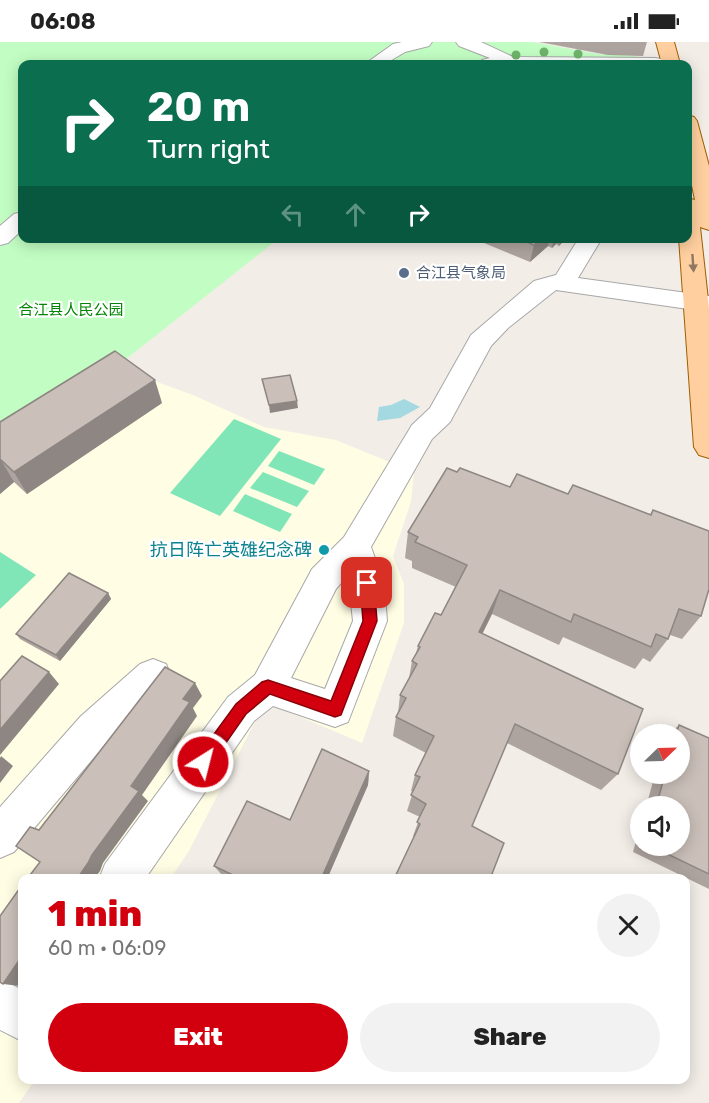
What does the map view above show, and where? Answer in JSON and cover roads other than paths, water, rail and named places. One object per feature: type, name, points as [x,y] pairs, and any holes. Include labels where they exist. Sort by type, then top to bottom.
[{"type":"main road","points":[[649,42],[658,60]]},
{"type":"main road","points":[[661,60],[664,42]]},
{"type":"main road","points":[[692,172],[702,303],[709,447]]},
{"type":"lane","points":[[380,60],[399,48],[423,42]]},
{"type":"lane","points":[[465,42],[506,60]]},
{"type":"lane","points":[[0,210],[18,217]]},
{"type":"lane","points":[[0,237],[18,221]]},
{"type":"lane","points":[[568,274],[588,243]]},
{"type":"lane","points":[[124,874],[241,709],[268,687],[324,579],[355,546],[422,432],[440,415],[480,341],[499,322],[543,286],[555,282],[702,303]]},
{"type":"lane","points":[[268,687],[335,710],[370,621],[367,583],[355,546]]},
{"type":"lane","points":[[0,838],[94,729],[153,676]]},
{"type":"lane","points":[[0,1000],[18,1015]]},
{"type":"water","points":[[404,399],[420,407],[400,418],[377,421],[379,407]]},
{"type":"place","name":"合江县气象局","points":[[404,273]]},
{"type":"place","name":"抗日阵亡英雄纪念碑","points":[[324,550]]},
{"type":"park label","name":"合江县人民公园","points":[[71,310]]}]
